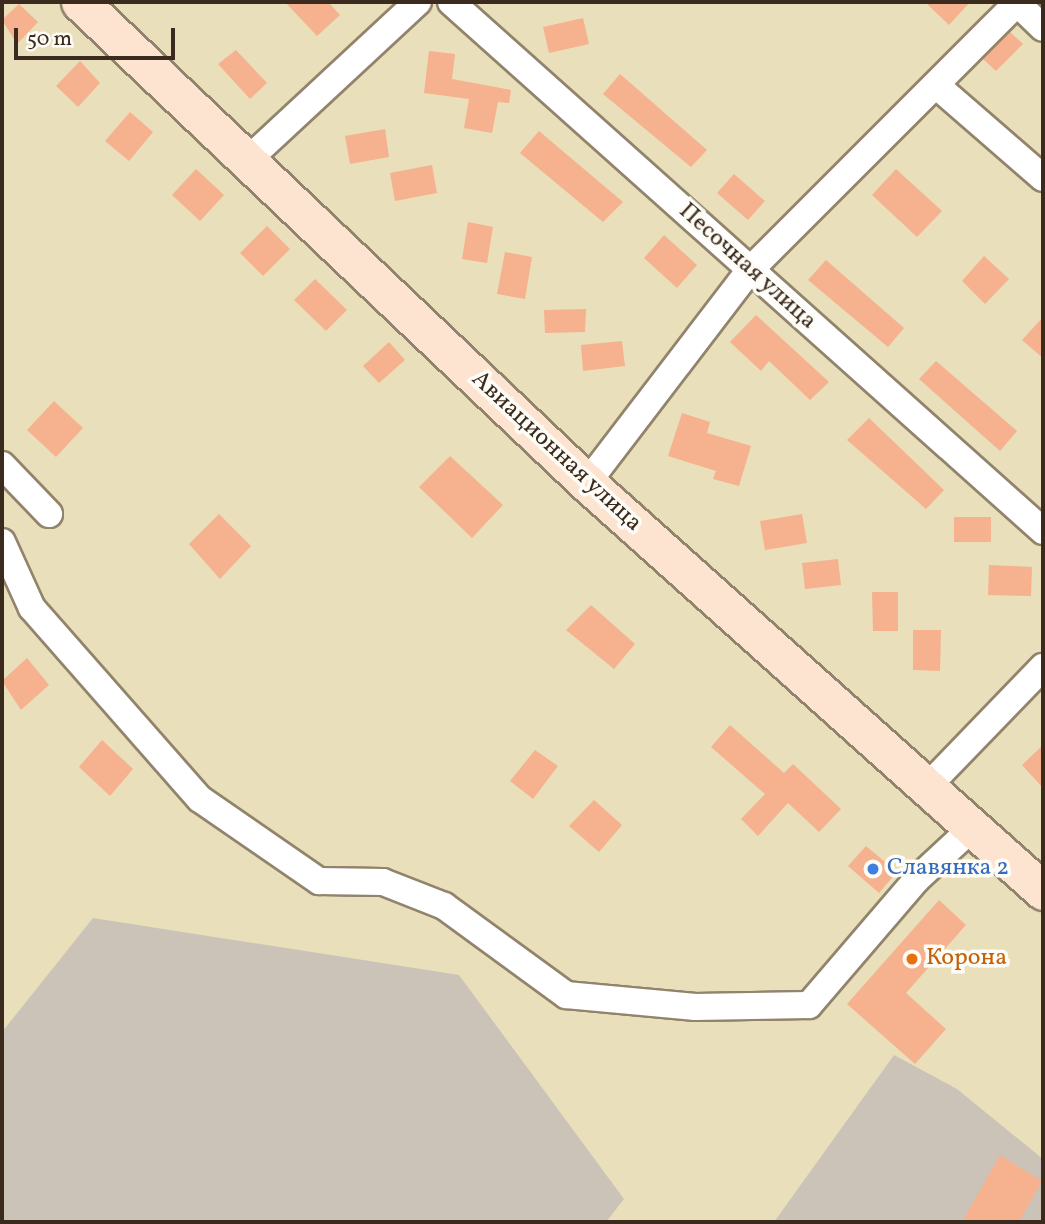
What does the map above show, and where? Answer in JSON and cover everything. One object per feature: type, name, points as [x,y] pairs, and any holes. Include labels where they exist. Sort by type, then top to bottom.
[{"type":"main road","name":"Авиационная улица","points":[[80,2],[250,158],[587,483],[1043,891]]},
{"type":"street","points":[[250,158],[418,2]]},
{"type":"street","name":"Песочная улица","points":[[451,2],[1043,531]]},
{"type":"street","points":[[587,483],[750,270],[1017,2],[1043,28]]},
{"type":"street","points":[[936,85],[1043,178]]},
{"type":"street","points":[[2,465],[50,514]]},
{"type":"street","points":[[2,542],[32,608],[200,799],[319,881],[383,882],[444,905],[566,995],[695,1007],[809,1005],[916,880],[972,828]]},
{"type":"street","points":[[927,787],[1043,667]]},
{"type":"shaded area","points":[[93,918],[459,975],[624,1199],[606,1222],[2,1222],[2,1032]]},
{"type":"shaded area","points":[[894,1055],[957,1089],[1043,1159],[1043,1222],[774,1222]]},
{"type":"building","points":[[285,2],[328,2],[340,15],[317,36]]},
{"type":"building","points":[[925,2],[970,2],[949,25]]},
{"type":"building","points":[[19,4],[38,22],[17,44],[2,20]]},
{"type":"building","points":[[583,18],[589,44],[549,53],[543,27]]},
{"type":"building","points":[[1010,32],[1023,44],[996,71],[983,59]]},
{"type":"building","points":[[236,50],[267,83],[250,99],[218,64]]},
{"type":"building","points":[[429,51],[455,54],[452,79],[511,90],[509,103],[498,102],[492,133],[464,128],[469,99],[424,93]]},
{"type":"building","points":[[80,61],[100,83],[78,107],[56,86]]},
{"type":"building","points":[[620,74],[707,150],[691,167],[603,94]]},
{"type":"building","points":[[130,112],[153,132],[129,161],[105,141]]},
{"type":"building","points":[[385,129],[389,157],[350,164],[345,136]]},
{"type":"building","points":[[539,131],[623,202],[603,222],[520,153]]},
{"type":"building","points":[[432,165],[437,193],[395,201],[390,173]]},
{"type":"building","points":[[196,169],[224,195],[200,221],[172,195]]},
{"type":"building","points":[[896,169],[942,211],[917,237],[872,195]]},
{"type":"building","points":[[734,174],[765,201],[748,220],[717,193]]},
{"type":"building","points":[[468,222],[493,227],[487,263],[462,259]]},
{"type":"building","points":[[267,226],[290,249],[263,276],[240,253]]},
{"type":"building","points":[[664,235],[697,265],[677,288],[644,258]]},
{"type":"building","points":[[505,252],[532,257],[525,299],[497,294]]},
{"type":"building","points":[[984,256],[1009,279],[985,304],[962,281]]},
{"type":"building","points":[[826,260],[904,328],[888,347],[808,280]]},
{"type":"building","points":[[315,279],[347,310],[326,331],[294,300]]},
{"type":"building","points":[[586,309],[585,332],[545,333],[544,310]]},
{"type":"building","points":[[756,315],[829,382],[810,400],[769,361],[761,371],[730,342]]},
{"type":"building","points":[[1043,317],[1043,358],[1022,340]]},
{"type":"building","points":[[622,341],[625,366],[583,371],[581,345]]},
{"type":"building","points":[[389,342],[405,360],[379,383],[363,366]]},
{"type":"building","points":[[936,361],[1017,431],[1000,451],[919,379]]},
{"type":"building","points":[[54,401],[83,428],[56,457],[27,430]]},
{"type":"building","points":[[682,413],[710,422],[707,433],[751,446],[739,486],[713,479],[716,471],[668,456]]},
{"type":"building","points":[[869,418],[944,490],[926,509],[847,440]]},
{"type":"building","points":[[450,456],[503,505],[472,538],[419,487]]},
{"type":"building","points":[[219,514],[251,546],[220,579],[189,544]]},
{"type":"building","points":[[802,514],[807,543],[765,550],[760,521]]},
{"type":"building","points":[[954,517],[991,517],[991,542],[954,542]]},
{"type":"building","points":[[838,559],[841,585],[805,589],[802,563]]},
{"type":"building","points":[[989,565],[1032,567],[1031,596],[988,595]]},
{"type":"building","points":[[872,592],[898,592],[898,631],[873,631]]},
{"type":"building","points":[[591,605],[635,644],[614,669],[566,630]]},
{"type":"building","points":[[913,630],[941,630],[940,671],[913,670]]},
{"type":"building","points":[[27,658],[49,685],[21,710],[2,681]]},
{"type":"building","points":[[730,725],[784,773],[793,764],[841,809],[819,832],[788,803],[758,836],[741,819],[765,794],[711,747]]},
{"type":"building","points":[[102,740],[133,769],[110,796],[79,767]]},
{"type":"building","points":[[1043,745],[1043,788],[1022,765]]},
{"type":"building","points":[[535,750],[558,766],[533,799],[510,781]]},
{"type":"building","points":[[594,800],[622,825],[599,852],[569,826]]},
{"type":"building","name":"Славянка 2","points":[[866,846],[897,872],[879,893],[848,866]]},
{"type":"building","name":"Корона","points":[[939,900],[966,925],[906,993],[946,1029],[915,1064],[847,1004]]},
{"type":"building","points":[[1000,1155],[1042,1181],[1019,1222],[962,1222]]},
{"type":"place","name":"Славянка 2","points":[[873,869]]},
{"type":"place","name":"Корона","points":[[912,959]]}]
